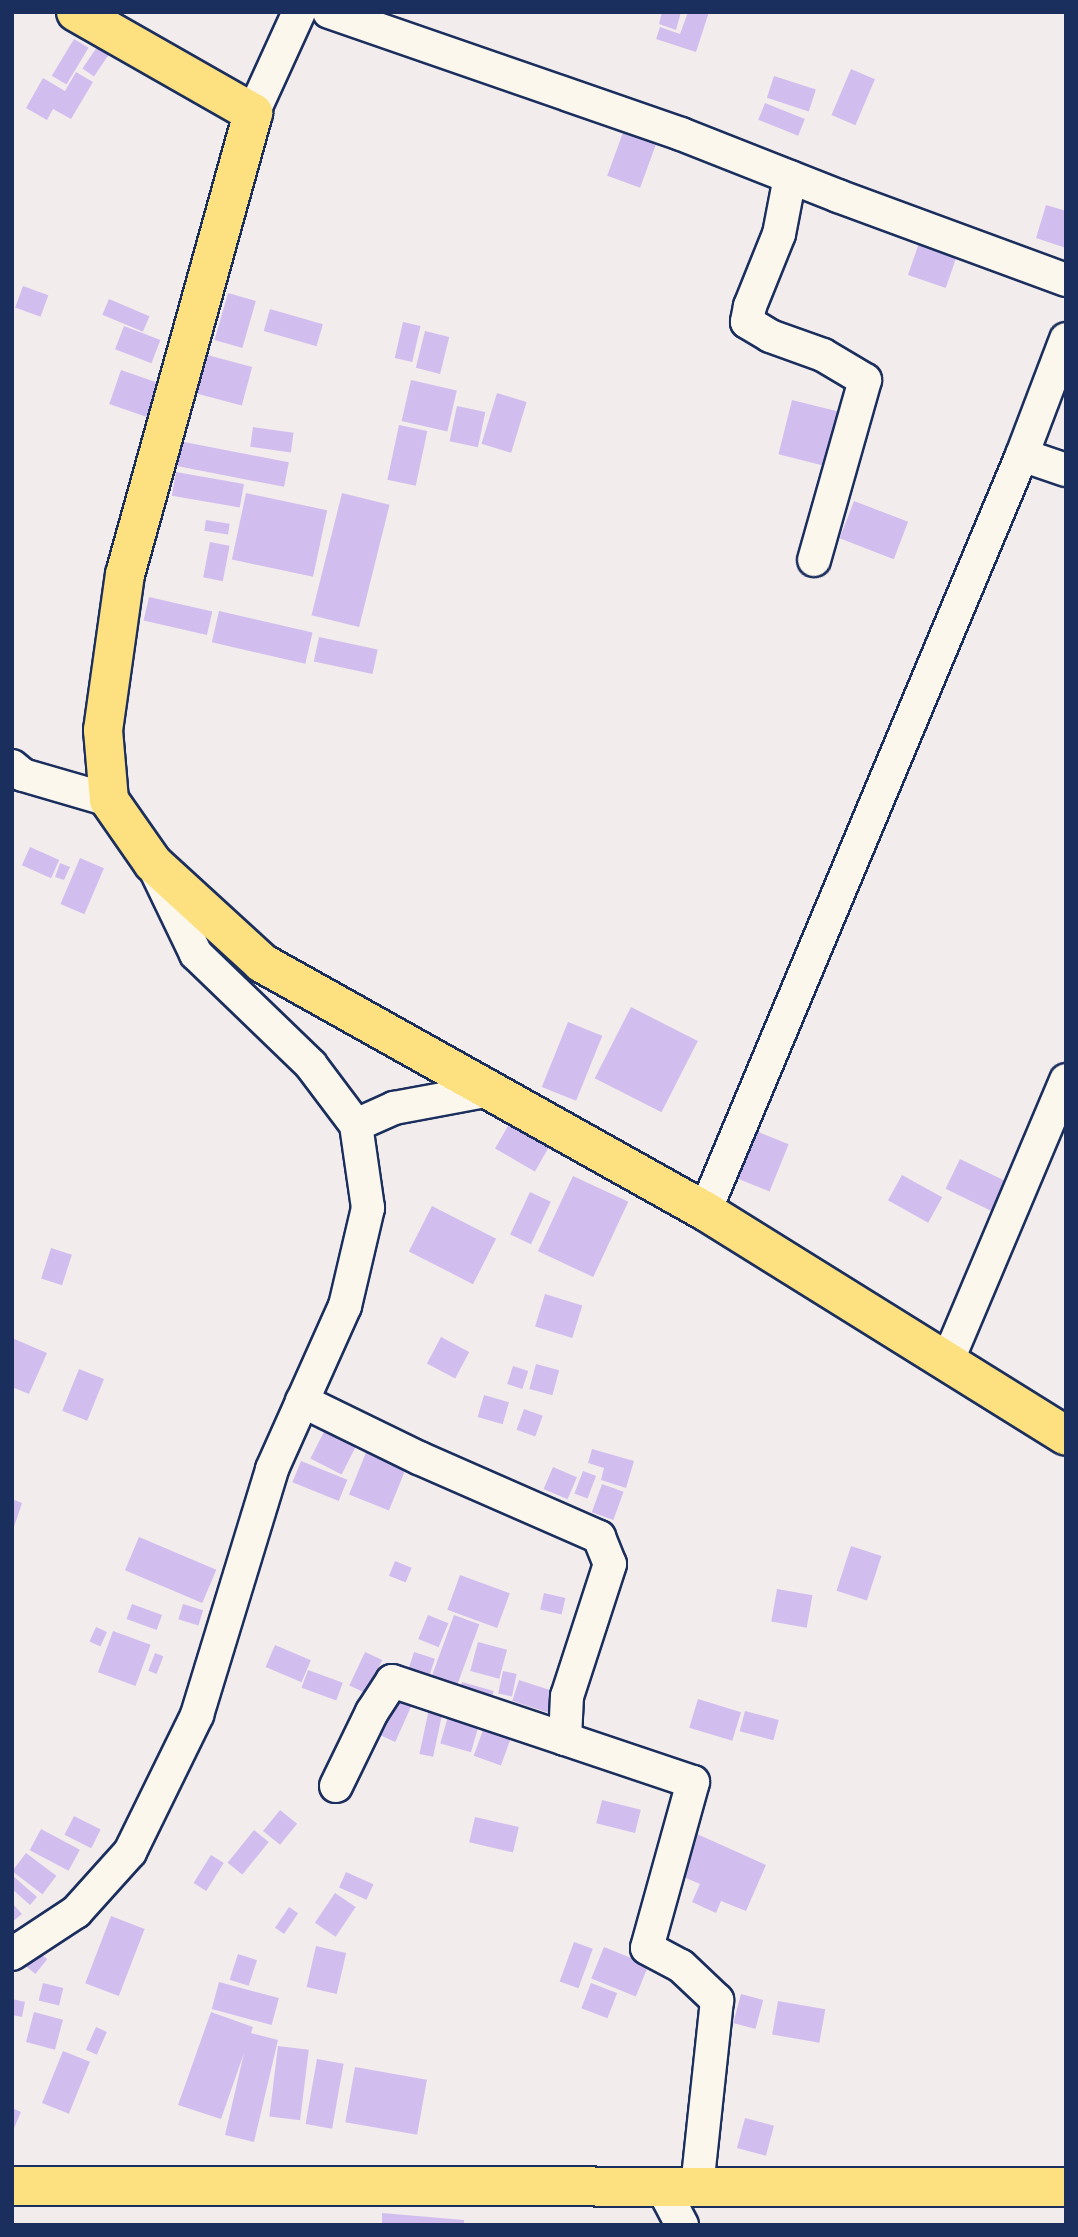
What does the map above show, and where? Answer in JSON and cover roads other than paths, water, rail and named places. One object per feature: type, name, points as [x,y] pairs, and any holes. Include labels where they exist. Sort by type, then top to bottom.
[{"type":"main road","points":[[76,12],[253,113],[125,574],[103,730],[108,800],[153,863],[262,963],[486,1091],[705,1211],[1066,1437]]},
{"type":"main road","points":[[12,2186],[1066,2186]]},
{"type":"street","points":[[253,113],[299,12]]},
{"type":"street","points":[[329,12],[681,134],[1066,280]]},
{"type":"street","points":[[790,177],[779,234],[750,306],[747,322],[770,335],[823,355],[865,380],[814,560]]},
{"type":"street","points":[[705,1211],[1022,455],[1066,339]]},
{"type":"street","points":[[1022,455],[1066,470]]},
{"type":"street","points":[[16,778],[108,800]]},
{"type":"street","points":[[12,1954],[76,1912],[130,1852],[197,1715],[272,1469],[345,1306],[368,1208],[356,1125],[311,1065],[196,954],[153,863]]},
{"type":"street","points":[[947,1362],[1066,1080]]},
{"type":"street","points":[[356,1125],[394,1108],[486,1091]]},
{"type":"street","points":[[302,1401],[419,1458],[598,1537],[610,1564],[567,1696],[565,1739]]},
{"type":"street","points":[[336,1786],[372,1712],[392,1681],[693,1782],[647,1948],[681,1966],[717,2000],[679,2186],[682,2225]]}]
